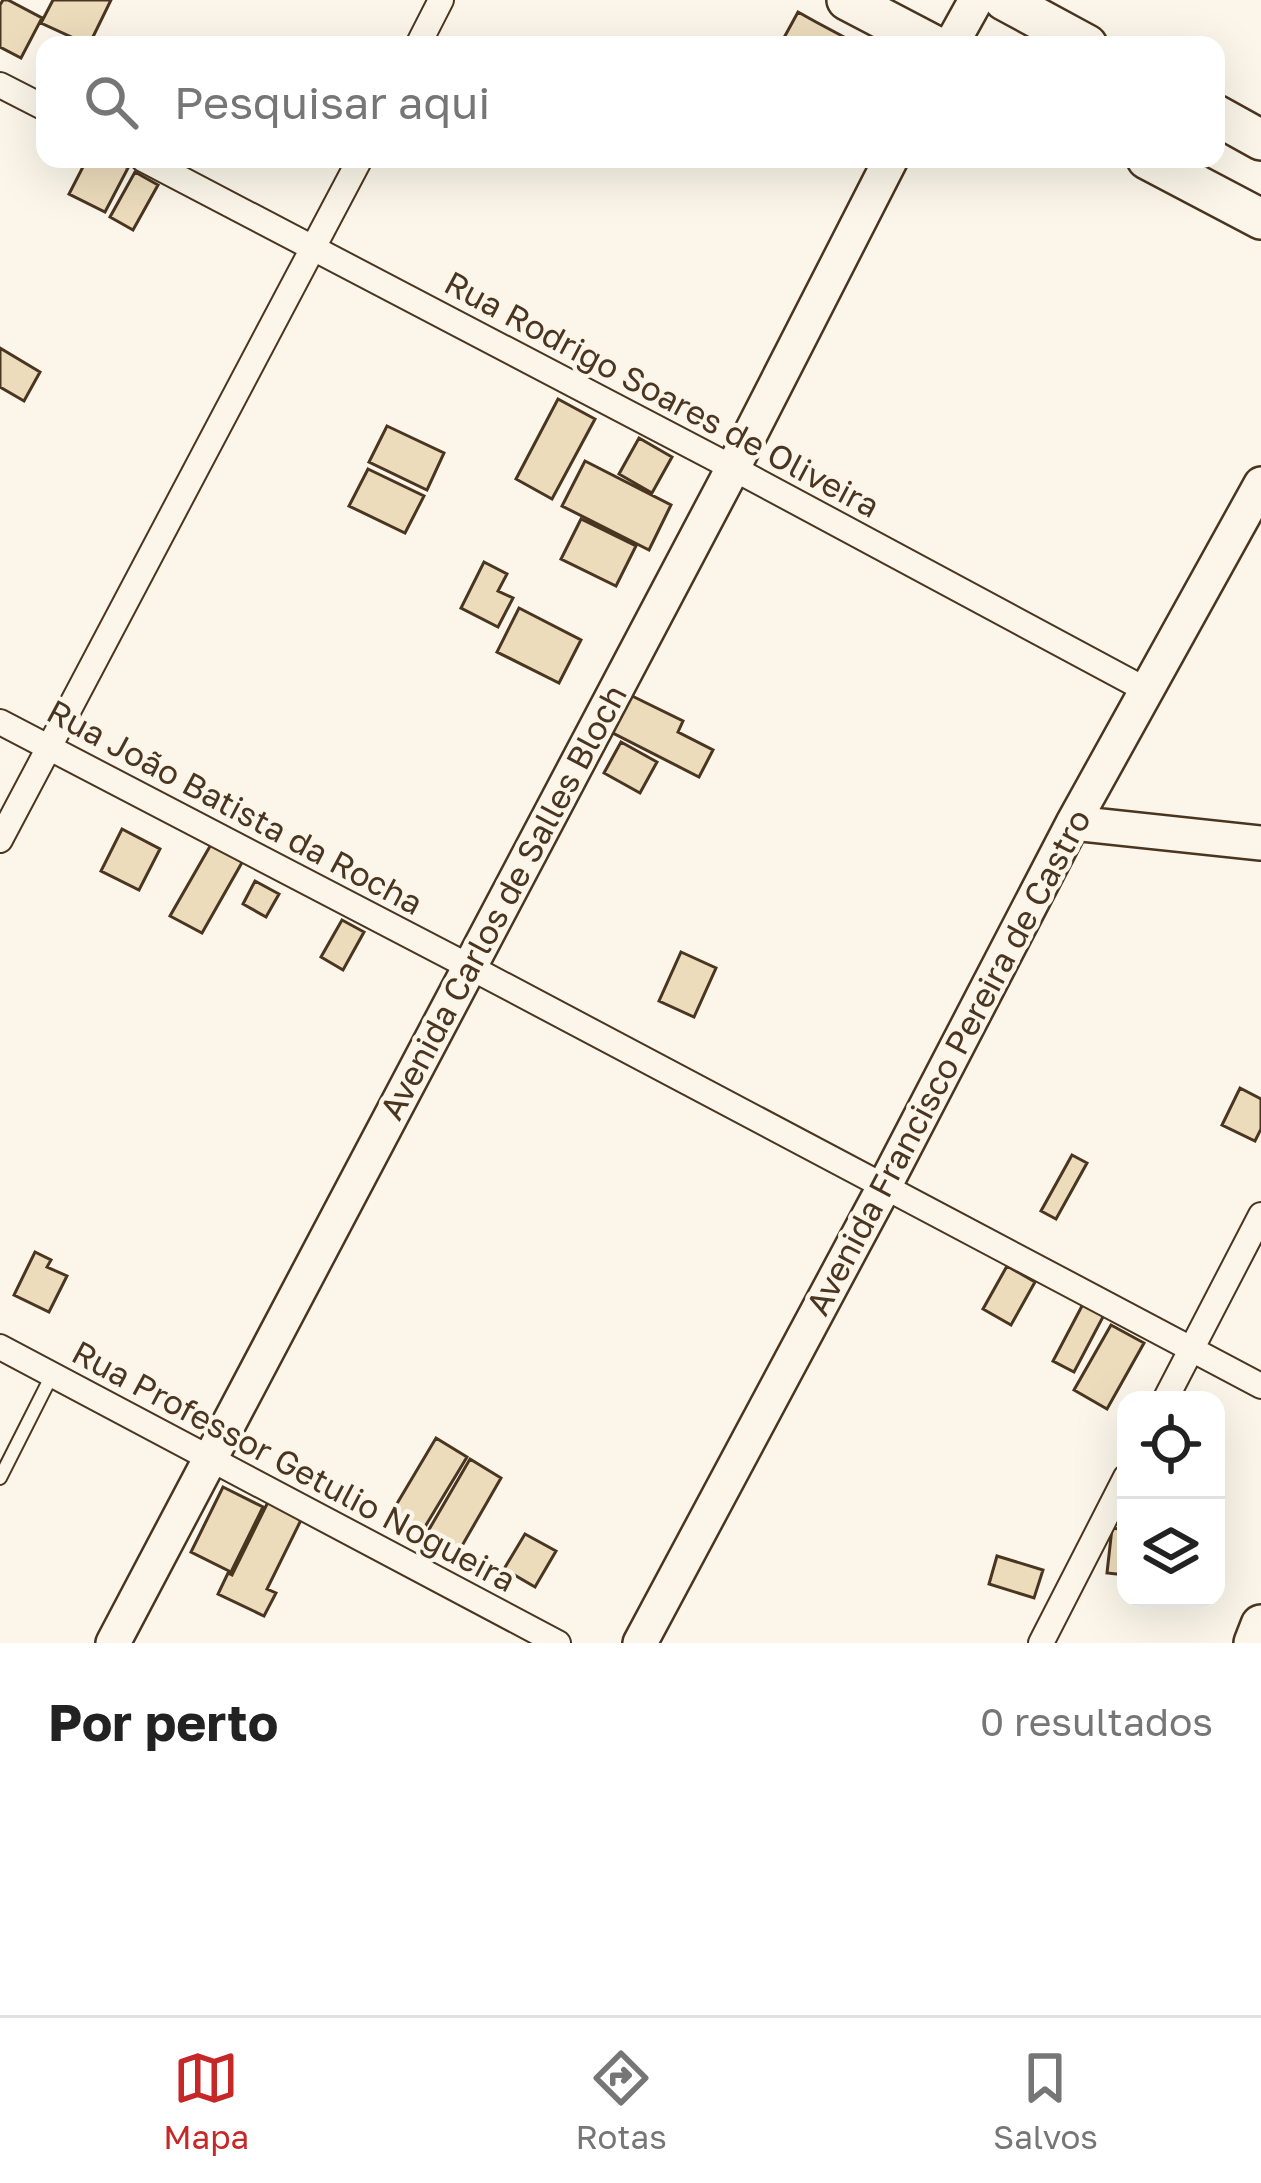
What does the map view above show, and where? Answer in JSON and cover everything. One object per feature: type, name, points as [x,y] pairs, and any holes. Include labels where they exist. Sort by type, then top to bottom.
[{"type":"main road","points":[[847,0],[916,36]]},
{"type":"main road","points":[[1004,0],[1070,36]]},
{"type":"main road","points":[[1225,121],[1261,140]]},
{"type":"main road","points":[[1164,168],[1261,219]]},
{"type":"main road","points":[[1254,1643],[1261,1625]]},
{"type":"street","points":[[423,36],[441,0]]},
{"type":"street","points":[[956,36],[976,0]]},
{"type":"street","points":[[0,85],[36,103]]},
{"type":"street","name":"Rua Rodrigo Soares de Oliveira","points":[[160,168],[1148,691]]},
{"type":"street","points":[[0,840],[355,168]]},
{"type":"street","name":"Avenida Carlos de Salles Bloch","points":[[113,1643],[886,168]]},
{"type":"street","name":"Avenida Francisco Pereira de Castro","points":[[640,1643],[1073,823],[1261,484]]},
{"type":"street","name":"Rua João Batista da Rocha","points":[[0,722],[1261,1387]]},
{"type":"street","points":[[1073,823],[1261,843]]},
{"type":"street","points":[[1170,1391],[1261,1215]]},
{"type":"street","name":"Rua Professor Getulio Nogueira","points":[[0,1347],[558,1643]]},
{"type":"street","points":[[1041,1643],[1117,1495]]},
{"type":"lane","points":[[0,1478],[52,1375]]},
{"type":"building","points":[[3,0],[42,18],[21,58],[0,47]]},
{"type":"building","points":[[53,0],[111,0],[93,36],[69,36],[41,23]]},
{"type":"building","points":[[798,12],[842,36],[785,36]]},
{"type":"building","points":[[82,168],[128,168],[105,212],[69,194]]},
{"type":"building","points":[[135,172],[158,185],[133,230],[110,217]]},
{"type":"building","points":[[0,348],[40,372],[24,401],[0,387]]},
{"type":"building","points":[[558,399],[595,419],[552,499],[516,479]]},
{"type":"building","points":[[387,426],[444,453],[427,490],[369,462]]},
{"type":"building","points":[[639,438],[672,457],[652,493],[619,474]]},
{"type":"building","points":[[585,461],[671,505],[649,550],[562,506]]},
{"type":"building","points":[[368,469],[424,496],[405,533],[349,506]]},
{"type":"building","points":[[581,519],[636,546],[616,586],[561,559]]},
{"type":"building","points":[[484,562],[507,574],[498,591],[513,598],[498,627],[461,608]]},
{"type":"building","points":[[519,608],[581,640],[559,683],[497,652]]},
{"type":"building","points":[[626,693],[683,721],[678,732],[713,750],[699,777],[607,730]]},
{"type":"building","points":[[621,742],[657,762],[640,793],[604,773]]},
{"type":"building","points":[[122,829],[160,849],[139,890],[101,871]]},
{"type":"building","points":[[213,841],[244,859],[202,933],[170,916]]},
{"type":"building","points":[[255,881],[279,894],[266,917],[243,904]]},
{"type":"building","points":[[342,920],[364,932],[343,970],[321,957]]},
{"type":"building","points":[[681,952],[716,968],[694,1017],[659,1001]]},
{"type":"building","points":[[1240,1088],[1261,1099],[1261,1129],[1255,1141],[1222,1125]]},
{"type":"building","points":[[1072,1155],[1087,1163],[1056,1219],[1041,1211]]},
{"type":"building","points":[[35,1252],[51,1260],[47,1267],[67,1276],[49,1312],[14,1295]]},
{"type":"building","points":[[1007,1266],[1035,1282],[1011,1325],[983,1309]]},
{"type":"building","points":[[1083,1304],[1104,1315],[1074,1372],[1053,1361]]},
{"type":"building","points":[[1111,1325],[1144,1343],[1107,1409],[1074,1390]]},
{"type":"building","points":[[436,1438],[467,1457],[423,1530],[392,1512]]},
{"type":"building","points":[[470,1459],[501,1478],[459,1551],[427,1533]]},
{"type":"building","points":[[223,1487],[263,1507],[231,1572],[191,1552]]},
{"type":"building","points":[[268,1502],[302,1518],[267,1589],[276,1593],[264,1616],[218,1594]]},
{"type":"building","points":[[1112,1528],[1117,1529],[1117,1574],[1107,1573]]},
{"type":"building","points":[[525,1534],[556,1551],[535,1587],[504,1569]]},
{"type":"building","points":[[997,1556],[1043,1570],[1034,1598],[989,1584]]}]
